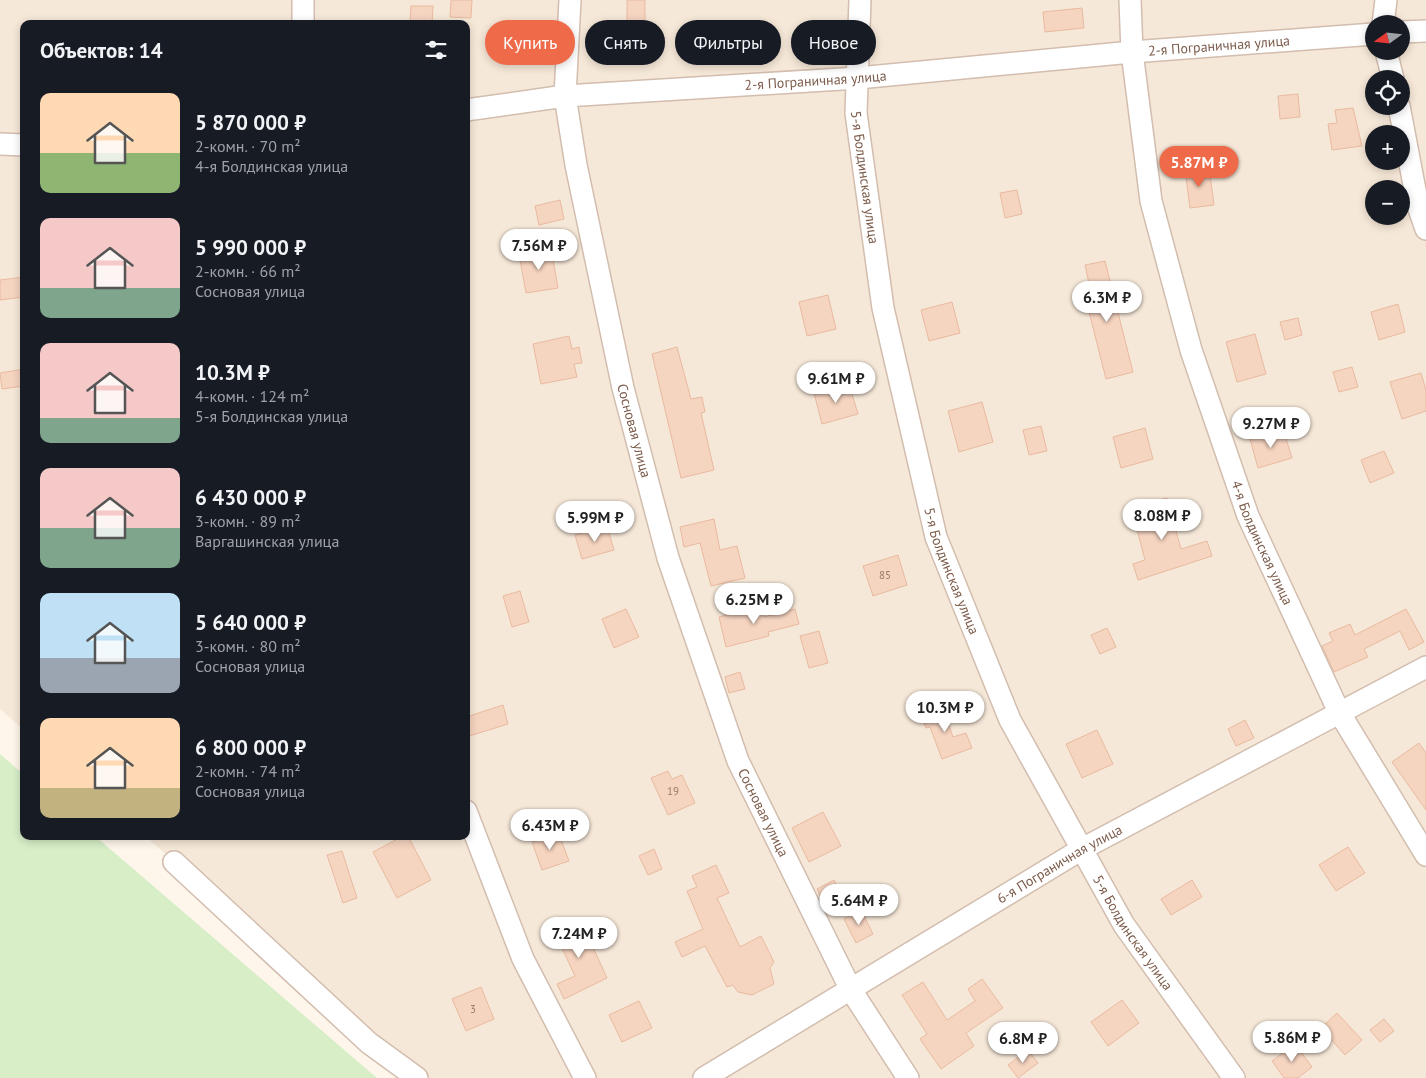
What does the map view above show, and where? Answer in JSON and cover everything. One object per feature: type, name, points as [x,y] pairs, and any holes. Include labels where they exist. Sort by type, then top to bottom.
[{"type":"street","points":[[303,0],[303,20]]},
{"type":"street","name":"Сосновая улица","points":[[570,0],[565,96],[576,165],[623,388],[668,558],[738,761],[851,990],[908,1078]]},
{"type":"street","name":"5-я Болдинская улица","points":[[860,0],[856,113],[883,308],[936,537],[1010,720],[1124,925],[1234,1078]]},
{"type":"street","name":"4-я Болдинская улица","points":[[1130,0],[1132,52],[1151,201],[1191,350],[1248,516],[1339,712],[1426,856]]},
{"type":"street","points":[[1384,15],[1386,0]]},
{"type":"street","points":[[1410,32],[1426,31]]},
{"type":"street","name":"2-я Пограничная улица","points":[[470,109],[565,96],[858,78],[1132,52],[1365,35]]},
{"type":"street","points":[[1401,115],[1418,206],[1426,229]]},
{"type":"street","points":[[0,144],[20,145]]},
{"type":"street","name":"6-я Пограничная улица","points":[[704,1078],[1082,849],[1426,667]]},
{"type":"street","points":[[470,821],[523,959],[585,1078]]},
{"type":"street","points":[[174,862],[369,1043],[417,1078]]},
{"type":"shaded area","points":[[0,0],[1426,0],[1426,1078],[420,1078],[150,840],[470,840],[470,20],[20,20],[20,726],[0,709]]},
{"type":"green space","points":[[0,754],[20,772],[20,840],[100,840],[377,1078],[0,1078]]},
{"type":"building","points":[[451,0],[472,0],[471,18],[450,17]]},
{"type":"building","points":[[627,0],[645,0],[645,20],[627,20]]},
{"type":"building","points":[[411,6],[433,6],[432,20],[410,20]]},
{"type":"building","points":[[1082,8],[1084,28],[1045,32],[1043,12]]},
{"type":"building","points":[[1298,94],[1300,117],[1280,119],[1278,96]]},
{"type":"building","points":[[1353,108],[1362,146],[1332,150],[1328,124],[1337,123],[1335,110]]},
{"type":"building","points":[[1209,167],[1214,205],[1190,208],[1185,170]]},
{"type":"building","points":[[1017,190],[1022,214],[1005,218],[1000,193]]},
{"type":"building","points":[[560,200],[564,219],[539,225],[535,206]]},
{"type":"building","points":[[551,248],[558,288],[526,293],[519,254]]},
{"type":"building","points":[[1105,261],[1133,372],[1106,379],[1089,312],[1095,311],[1085,265]]},
{"type":"building","points":[[20,278],[20,298],[0,300],[0,280]]},
{"type":"building","points":[[828,295],[836,329],[807,336],[799,302]]},
{"type":"building","points":[[952,302],[960,333],[929,341],[921,310]]},
{"type":"building","points":[[1398,304],[1405,332],[1379,340],[1371,312]]},
{"type":"building","points":[[1298,318],[1302,335],[1285,340],[1280,322]]},
{"type":"building","points":[[1255,334],[1266,374],[1237,382],[1226,342]]},
{"type":"building","points":[[569,336],[572,349],[579,347],[582,363],[574,364],[577,377],[541,384],[533,344]]},
{"type":"building","points":[[677,347],[691,399],[702,397],[705,412],[701,413],[714,470],[681,478],[652,354]]},
{"type":"building","points":[[1352,367],[1358,387],[1339,392],[1333,372]]},
{"type":"building","points":[[20,370],[20,387],[2,389],[0,373]]},
{"type":"building","points":[[1421,373],[1426,390],[1426,411],[1402,419],[1390,382]]},
{"type":"building","points":[[849,384],[858,414],[822,424],[814,393]]},
{"type":"building","points":[[982,402],[993,442],[959,452],[948,411]]},
{"type":"building","points":[[1041,426],[1047,451],[1029,455],[1023,430]]},
{"type":"building","points":[[1145,428],[1153,459],[1121,468],[1113,437]]},
{"type":"building","points":[[1283,429],[1292,458],[1258,468],[1250,439]]},
{"type":"building","points":[[1384,451],[1394,473],[1370,483],[1361,460]]},
{"type":"building","points":[[1167,498],[1181,549],[1207,541],[1212,556],[1138,580],[1133,564],[1145,560],[1131,507]]},
{"type":"building","points":[[714,519],[720,550],[737,546],[745,578],[711,586],[700,543],[684,547],[680,527]]},
{"type":"building","points":[[607,526],[614,550],[582,559],[575,535]]},
{"type":"building","points":[[898,555],[907,585],[873,596],[863,566]]},
{"type":"building","points":[[520,591],[529,622],[512,627],[503,596]]},
{"type":"building","points":[[761,606],[764,617],[795,609],[799,624],[768,632],[769,636],[726,647],[719,617]]},
{"type":"building","points":[[626,609],[639,637],[614,648],[602,619]]},
{"type":"building","points":[[1406,609],[1424,642],[1409,650],[1400,631],[1364,649],[1368,657],[1334,672],[1322,646],[1333,641],[1329,633],[1350,624],[1355,635]]},
{"type":"building","points":[[1107,628],[1116,647],[1100,654],[1091,635]]},
{"type":"building","points":[[819,631],[828,663],[809,668],[800,636]]},
{"type":"building","points":[[740,672],[745,689],[729,693],[725,677]]},
{"type":"building","points":[[503,705],[508,724],[470,736],[470,716]]},
{"type":"building","points":[[942,705],[953,737],[966,733],[972,748],[942,759],[930,727],[926,728],[920,713]]},
{"type":"building","points":[[1245,720],[1254,738],[1236,746],[1228,729]]},
{"type":"building","points":[[1097,730],[1113,764],[1082,778],[1066,744]]},
{"type":"building","points":[[1419,743],[1426,753],[1426,810],[1392,762]]},
{"type":"building","points":[[668,771],[672,779],[682,775],[695,803],[668,815],[651,778]]},
{"type":"building","points":[[823,812],[841,846],[809,862],[792,828]]},
{"type":"building","points":[[558,832],[569,861],[542,870],[532,842]]},
{"type":"building","points":[[396,840],[410,840],[431,880],[397,898],[373,852]]},
{"type":"building","points":[[1348,847],[1365,873],[1336,891],[1319,865]]},
{"type":"building","points":[[654,849],[662,869],[648,875],[639,856]]},
{"type":"building","points":[[342,851],[357,898],[343,903],[327,855]]},
{"type":"building","points":[[716,865],[729,893],[717,898],[740,947],[761,936],[774,962],[770,968],[774,984],[752,995],[738,992],[733,985],[727,987],[705,946],[682,957],[675,942],[703,929],[687,891],[697,887],[692,876]]},
{"type":"building","points":[[834,880],[843,899],[826,908],[817,889]]},
{"type":"building","points":[[1192,880],[1202,897],[1171,915],[1161,899]]},
{"type":"building","points":[[861,910],[873,934],[856,943],[844,919]]},
{"type":"building","points":[[580,919],[607,978],[564,999],[557,984],[575,976],[554,931]]},
{"type":"building","points":[[982,979],[1003,1008],[966,1033],[974,1046],[941,1069],[920,1039],[927,1034],[902,995],[923,982],[947,1020],[975,1001],[968,989]]},
{"type":"building","points":[[481,987],[494,1019],[466,1031],[452,999]]},
{"type":"building","points":[[1122,1000],[1139,1023],[1108,1046],[1091,1022]]},
{"type":"building","points":[[639,1001],[652,1028],[622,1042],[609,1015]]},
{"type":"building","points":[[1337,1013],[1362,1040],[1345,1055],[1321,1028]]},
{"type":"building","points":[[1384,1019],[1394,1031],[1380,1042],[1370,1030]]},
{"type":"building","points":[[1295,1044],[1312,1067],[1298,1078],[1284,1078],[1272,1061]]},
{"type":"building","points":[[1028,1050],[1038,1063],[1018,1078],[1008,1065]]}]
